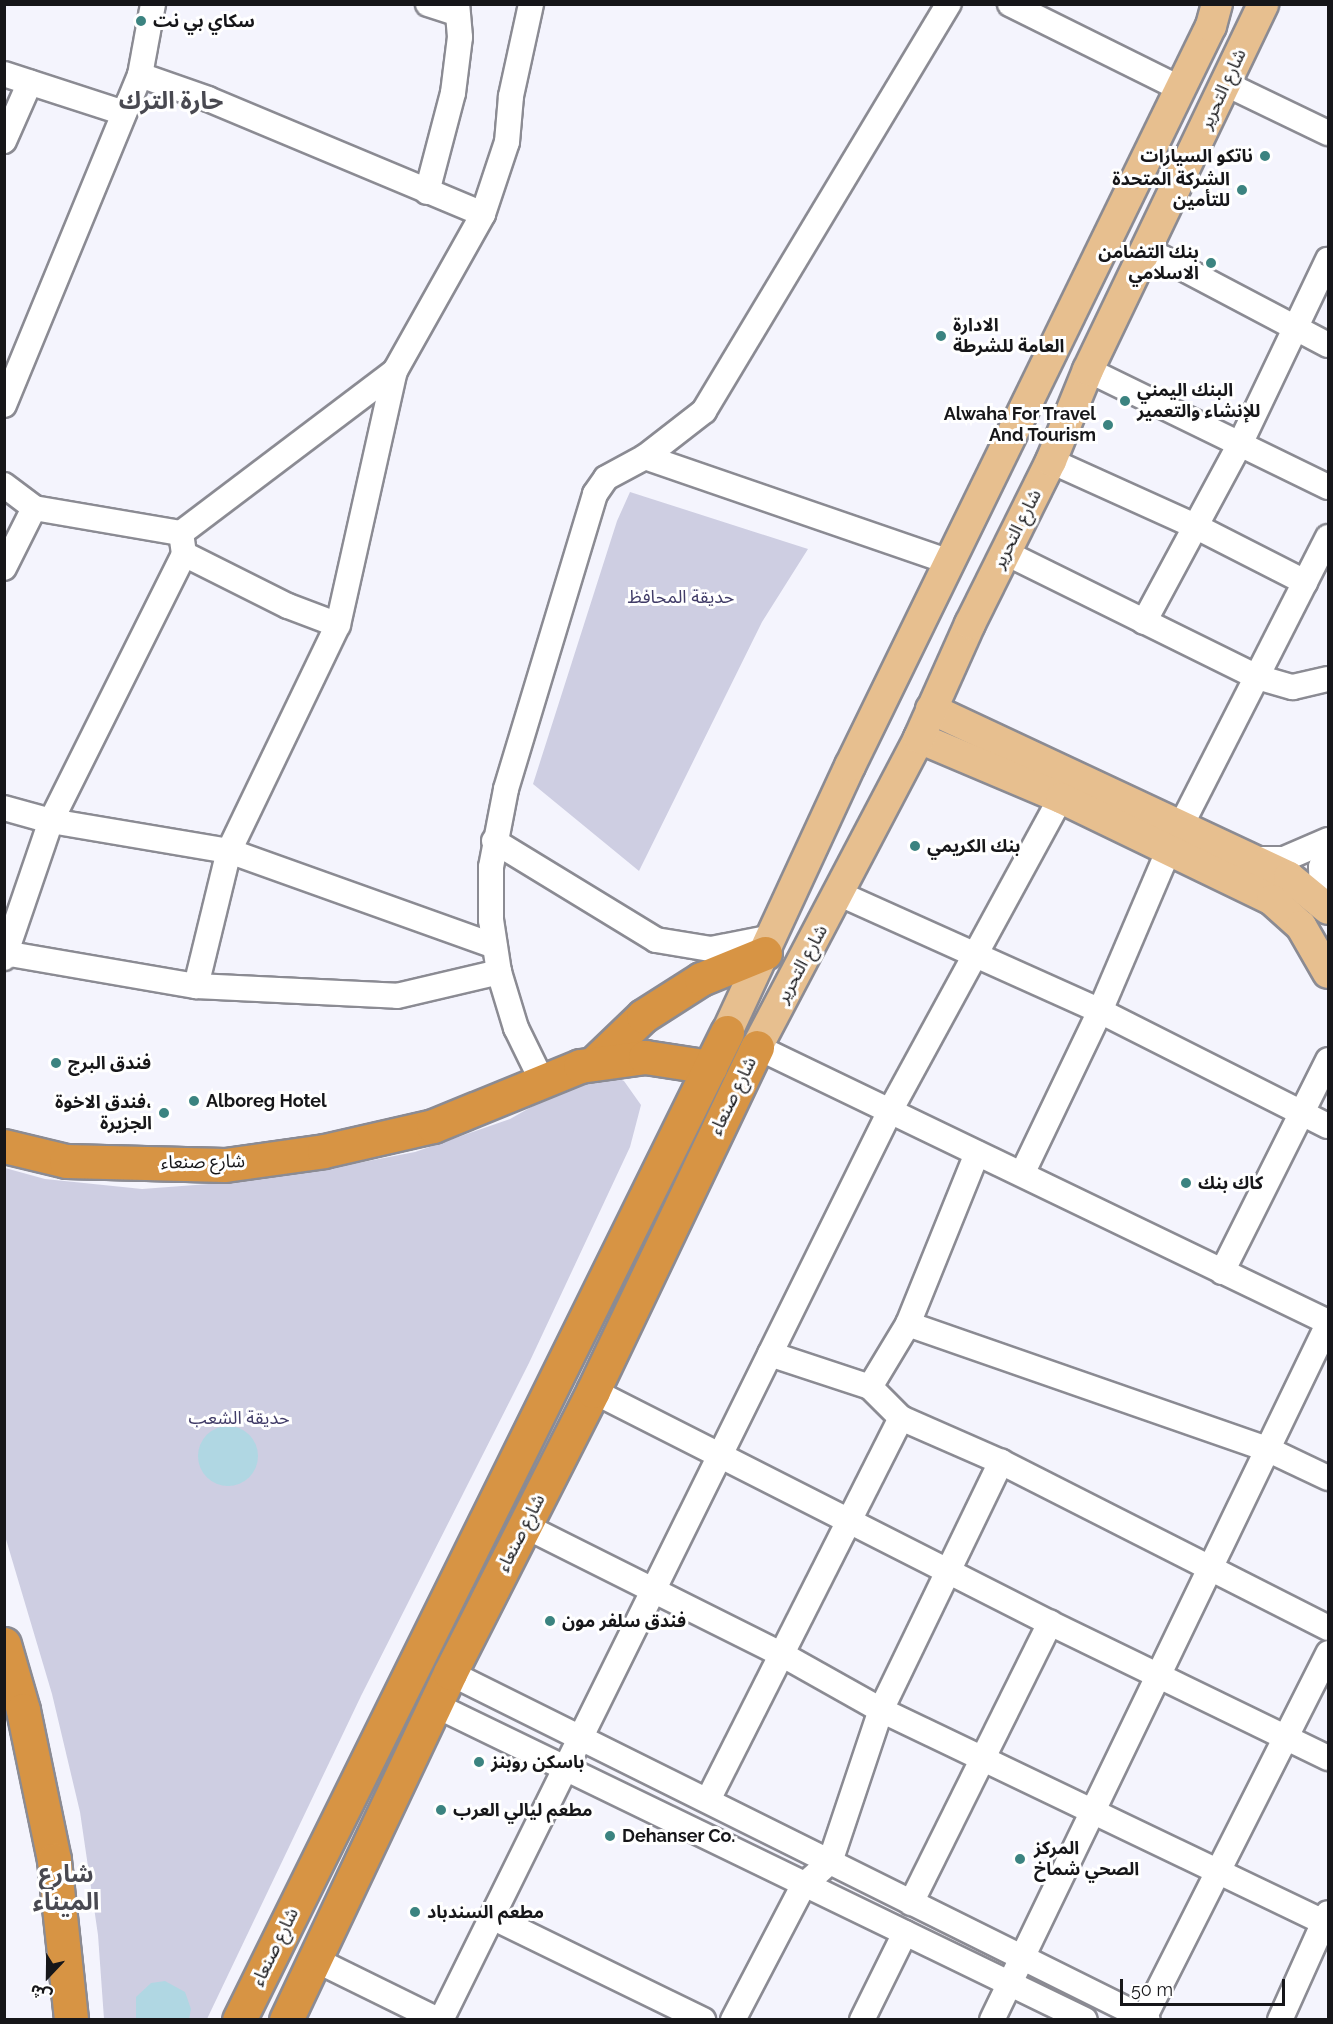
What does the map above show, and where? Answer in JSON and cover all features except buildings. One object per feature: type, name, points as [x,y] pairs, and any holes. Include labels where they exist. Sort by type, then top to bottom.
[{"type":"highway","points":[[593,1064],[643,1016],[701,979],[769,945]]},
{"type":"highway","name":"شارع صنعاء","points":[[239,2019],[727,1032]]},
{"type":"highway","name":"شارع صنعاء","points":[[286,2019],[450,1673],[593,1391],[757,1047]]},
{"type":"highway","name":"شارع صنعاء","points":[[4,1146],[66,1161],[225,1165],[324,1151],[433,1126],[542,1081],[593,1064],[645,1057],[710,1067]]},
{"type":"highway","points":[[4,1644],[24,1710],[54,1860],[71,2019]]},
{"type":"main road","name":"شارع التحرير","points":[[727,1032],[929,604],[1212,26],[1217,4]]},
{"type":"main road","name":"شارع التحرير","points":[[757,1047],[840,894],[919,738],[970,624],[1051,461],[1088,370],[1263,4]]},
{"type":"main road","points":[[953,555],[976,568],[1002,560]]},
{"type":"main road","points":[[929,604],[955,604],[964,610],[970,624]]},
{"type":"main road","points":[[931,709],[1176,837],[1272,900],[1301,926],[1329,973]]},
{"type":"main road","points":[[919,738],[1061,798],[1176,837],[1253,859],[1289,877],[1329,908]]},
{"type":"street","points":[[4,405],[11,366],[140,75],[153,4]]},
{"type":"street","points":[[427,192],[453,93],[460,37],[456,9],[428,4]]},
{"type":"street","points":[[196,986],[229,851],[338,625],[395,371],[483,214],[507,142],[512,96],[531,4]]},
{"type":"street","points":[[542,1081],[516,1028],[499,972],[494,946],[490,893],[494,841],[506,789],[595,494],[606,478],[645,457],[704,411],[949,4]]},
{"type":"street","points":[[1010,4],[1181,89]]},
{"type":"street","points":[[4,74],[124,113]]},
{"type":"street","points":[[140,75],[208,99],[483,214]]},
{"type":"street","points":[[4,141],[30,82]]},
{"type":"street","points":[[1226,84],[1329,133]]},
{"type":"street","points":[[1146,249],[1329,345]]},
{"type":"street","points":[[1144,622],[1193,525],[1241,442],[1329,260]]},
{"type":"street","points":[[1088,370],[1241,442],[1329,488]]},
{"type":"street","points":[[395,371],[182,544],[51,821],[5,955],[196,986],[397,996],[499,972]]},
{"type":"street","points":[[645,457],[953,555]]},
{"type":"street","points":[[1051,461],[1193,525],[1305,582]]},
{"type":"street","points":[[4,485],[34,508],[182,544],[288,606],[338,625]]},
{"type":"street","points":[[4,568],[34,508]]},
{"type":"street","points":[[1022,1174],[1100,1011],[1176,837],[1329,537]]},
{"type":"street","points":[[1002,560],[1144,622],[1257,677],[1293,687],[1329,679]]},
{"type":"street","points":[[314,1959],[440,2019],[890,1111],[1061,798]]},
{"type":"street","points":[[4,808],[51,821],[229,851],[494,946]]},
{"type":"street","points":[[1253,859],[1284,859],[1329,840]]},
{"type":"street","points":[[494,841],[656,940],[711,949],[769,945]]},
{"type":"street","points":[[1329,846],[1321,867],[1322,893],[1329,908]]},
{"type":"street","points":[[840,894],[1100,1011],[1329,1126]]},
{"type":"street","points":[[757,1047],[1329,1323],[1214,1567],[992,2019]]},
{"type":"street","points":[[1222,1272],[1329,1060]]},
{"type":"street","points":[[870,1387],[908,1324],[977,1153]]},
{"type":"street","points":[[908,1324],[1268,1452],[1329,1478]]},
{"type":"street","points":[[770,1354],[870,1387],[901,1418],[1001,1462],[1214,1567],[1329,1628]]},
{"type":"street","points":[[593,1391],[846,1520],[951,1569],[1050,1623],[1329,1758]]},
{"type":"street","points":[[708,1800],[783,1655],[846,1520],[901,1418]]},
{"type":"street","points":[[733,2019],[806,1885],[830,1863],[881,1710],[1001,1462]]},
{"type":"street","points":[[525,1526],[783,1655],[881,1710],[1327,1921],[1280,2019]]},
{"type":"street","points":[[911,1903],[1050,1623]]},
{"type":"street","points":[[450,1673],[1145,2019],[1329,1653]]},
{"type":"street","points":[[435,1705],[1085,2019]]},
{"type":"street","points":[[492,1917],[703,2019]]},
{"type":"street","points":[[862,2019],[905,1933]]},
{"type":"green space","name":"حديقة المحافظ","points":[[630,492],[808,549],[762,622],[639,871],[533,784],[617,521]]},
{"type":"green space","name":"حديقة الشعب","points":[[607,1073],[624,1081],[641,1105],[630,1147],[529,1363],[361,1696],[207,2019],[104,2019],[98,1935],[80,1812],[52,1694],[5,1536],[5,1168],[45,1179],[142,1189],[235,1182],[316,1171],[415,1152],[510,1119],[581,1079]]},
{"type":"shaded area","points":[[228,1426],[245,1431],[253,1439],[258,1456],[253,1473],[245,1481],[228,1486],[211,1481],[203,1473],[198,1456],[203,1439],[211,1431]]},
{"type":"shaded area","points":[[165,1981],[185,1992],[191,2009],[189,2019],[136,2019],[136,1997],[151,1983]]},
{"type":"place","name":"سكاي بي نت","points":[[141,21]]},
{"type":"place","name":"ناتكو السيارات","points":[[1265,156]]},
{"type":"place","name":"الشركة المتحدة للتأمين","points":[[1242,190]]},
{"type":"place","name":"بنك التضامن الاسلامي","points":[[1211,263]]},
{"type":"place","name":"الادارة العامة للشرطة","points":[[941,336]]},
{"type":"place","name":"البنك اليمني للإنشاء والتعمير","points":[[1125,401]]},
{"type":"place","name":"Alwaha For Travel And Tourism","points":[[1108,425]]},
{"type":"place","name":"بنك الكريمي","points":[[915,846]]},
{"type":"place","name":"فندق البرج","points":[[56,1063]]},
{"type":"place","name":"Alboreg Hotel","points":[[194,1101]]},
{"type":"place","name":"فندق الاخوة، الجزيرة","points":[[164,1113]]},
{"type":"place","name":"كاك بنك","points":[[1186,1183]]},
{"type":"place","name":"فندق سلفر مون","points":[[550,1621]]},
{"type":"place","name":"باسكن روبنز","points":[[479,1762]]},
{"type":"place","name":"مطعم ليالي العرب","points":[[441,1810]]},
{"type":"place","name":"Dehanser Co.","points":[[610,1836]]},
{"type":"place","name":"المركز الصحي شماخ","points":[[1020,1859]]},
{"type":"place","name":"مطعم السندباد","points":[[415,1912]]},
{"type":"district","name":"حارة الترك","points":[[171,101]]},
{"type":"district","name":"شارع الميناء","points":[[66,1888]]}]
